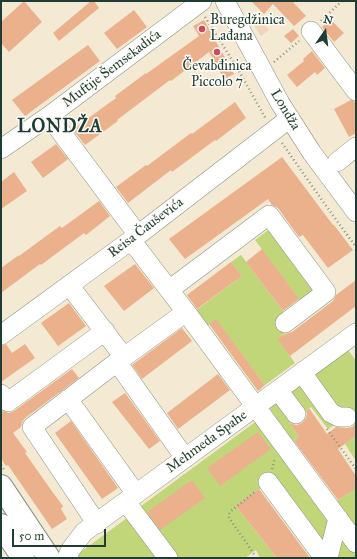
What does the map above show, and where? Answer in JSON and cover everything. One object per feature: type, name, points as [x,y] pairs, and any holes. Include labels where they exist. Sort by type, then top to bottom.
[{"type":"main road","points":[[1,486],[49,558]]},
{"type":"main road","points":[[1,525],[23,558]]},
{"type":"street","name":"Muftije Šemsekadića","points":[[4,141],[49,116],[202,1]]},
{"type":"street","name":"Londža","points":[[224,1],[280,103],[312,153],[356,212]]},
{"type":"street","points":[[311,31],[356,91]]},
{"type":"street","points":[[49,116],[169,290],[356,543]]},
{"type":"street","name":"Reisa Čauševića","points":[[1,335],[134,238],[290,118]]},
{"type":"street","points":[[337,162],[356,147]]},
{"type":"street","points":[[169,290],[269,215],[326,292],[285,323]]},
{"type":"street","points":[[69,285],[104,331],[121,360],[185,458]]},
{"type":"street","points":[[97,524],[32,427],[186,312]]},
{"type":"street","points":[[1,394],[8,402],[104,331]]},
{"type":"street","name":"Mehmeda Spahe","points":[[67,558],[71,549],[84,532],[97,524],[356,333]]},
{"type":"street","points":[[303,371],[305,377],[331,413],[339,417],[347,417]]},
{"type":"street","points":[[278,390],[296,414]]},
{"type":"street","points":[[68,399],[168,558]]},
{"type":"street","points":[[268,482],[324,558]]},
{"type":"street","points":[[328,558],[338,518]]},
{"type":"path","points":[[328,429],[356,469]]},
{"type":"path","points":[[254,558],[254,554],[229,518],[229,514],[268,482],[280,441]]},
{"type":"shaded area","points":[[259,19],[269,30],[261,36],[254,25]]},
{"type":"green space","points":[[271,228],[318,287],[303,305],[255,240]]},
{"type":"green space","points":[[241,255],[294,326],[278,339],[295,363],[265,385],[216,320],[202,329],[191,314],[242,276],[231,262]]},
{"type":"green space","points":[[346,347],[356,361],[356,411],[328,429],[311,407],[300,415],[288,397],[295,385]]},
{"type":"green space","points":[[280,398],[294,418],[289,422],[299,437],[293,442],[270,409],[270,404]]},
{"type":"green space","points":[[258,420],[332,520],[327,546],[318,541],[273,479],[236,506],[277,558],[260,558],[256,550],[245,558],[172,558],[137,509]]},
{"type":"green space","points":[[356,436],[356,461],[345,444]]},
{"type":"green space","points":[[356,489],[356,531],[335,502]]},
{"type":"green space","points":[[131,515],[161,558],[77,558],[78,554]]},
{"type":"green space","points":[[344,540],[356,547],[356,558],[336,558],[340,544]]},
{"type":"building","points":[[24,1],[42,22],[9,52],[1,43],[1,22]]},
{"type":"building","points":[[91,1],[94,1],[99,8],[59,41],[53,33]]},
{"type":"building","points":[[251,1],[292,1],[306,16],[294,26],[273,4],[264,14]]},
{"type":"building","points":[[134,10],[147,27],[117,49],[104,33]]},
{"type":"building","points":[[204,20],[234,74],[224,79],[209,52],[85,145],[74,131],[75,128],[116,98],[115,96],[146,73],[199,36],[193,26]]},
{"type":"building","points":[[328,21],[332,21],[344,33],[334,42],[322,27]]},
{"type":"building","points":[[293,29],[299,36],[291,43],[284,36]]},
{"type":"building","points":[[88,45],[100,61],[25,116],[12,100]]},
{"type":"building","points":[[312,51],[325,68],[317,75],[315,72],[297,87],[287,75],[304,61],[303,59]]},
{"type":"building","points":[[351,100],[354,101],[356,105],[356,133],[349,137],[334,109]]},
{"type":"building","points":[[235,102],[246,118],[172,172],[171,170],[128,203],[116,187]]},
{"type":"building","points":[[56,144],[68,159],[43,178],[31,162]]},
{"type":"building","points":[[282,157],[353,250],[328,268],[303,235],[299,237],[278,208],[272,205],[268,199],[185,259],[169,239]]},
{"type":"building","points":[[14,172],[27,191],[1,209],[1,182]]},
{"type":"building","points":[[99,201],[110,216],[86,235],[84,233],[1,293],[1,268],[60,226],[62,228]]},
{"type":"building","points":[[262,249],[299,299],[283,311],[246,262]]},
{"type":"building","points":[[231,262],[242,276],[197,309],[187,295]]},
{"type":"building","points":[[135,264],[154,288],[124,311],[104,286]]},
{"type":"building","points":[[356,280],[356,306],[290,356],[277,339],[292,332],[333,301],[336,295]]},
{"type":"building","points":[[69,303],[86,326],[58,346],[41,323]]},
{"type":"building","points":[[216,319],[265,385],[258,391],[209,324]]},
{"type":"building","points":[[182,328],[192,341],[142,379],[132,365]]},
{"type":"building","points":[[6,344],[12,353],[25,344],[35,358],[1,382],[1,346]]},
{"type":"building","points":[[72,369],[79,378],[25,418],[21,427],[13,433],[27,452],[25,453],[63,506],[61,509],[67,519],[52,529],[8,465],[6,466],[1,458],[1,412],[3,411],[9,413],[14,411]]},
{"type":"building","points":[[218,374],[230,390],[178,429],[167,413]]},
{"type":"building","points":[[125,393],[160,441],[149,449],[112,402]]},
{"type":"building","points":[[309,408],[327,434],[336,427],[352,427],[356,423],[356,436],[338,449],[356,476],[356,489],[338,500],[294,441],[299,437],[289,422],[297,425],[302,423],[306,418],[306,411]]},
{"type":"building","points":[[71,421],[118,488],[102,499],[55,433]]},
{"type":"building","points":[[258,432],[271,449],[220,486],[207,468]]},
{"type":"building","points":[[192,480],[205,498],[160,530],[147,512]]},
{"type":"building","points":[[259,489],[310,558],[277,558],[236,506]]},
{"type":"place","name":"Buregdžinica Lađana","points":[[202,29]]},
{"type":"place","name":"Čevabđinica Piccolo 7","points":[[217,52]]},
{"type":"district","name":"LONDŽA","points":[[60,128]]}]
